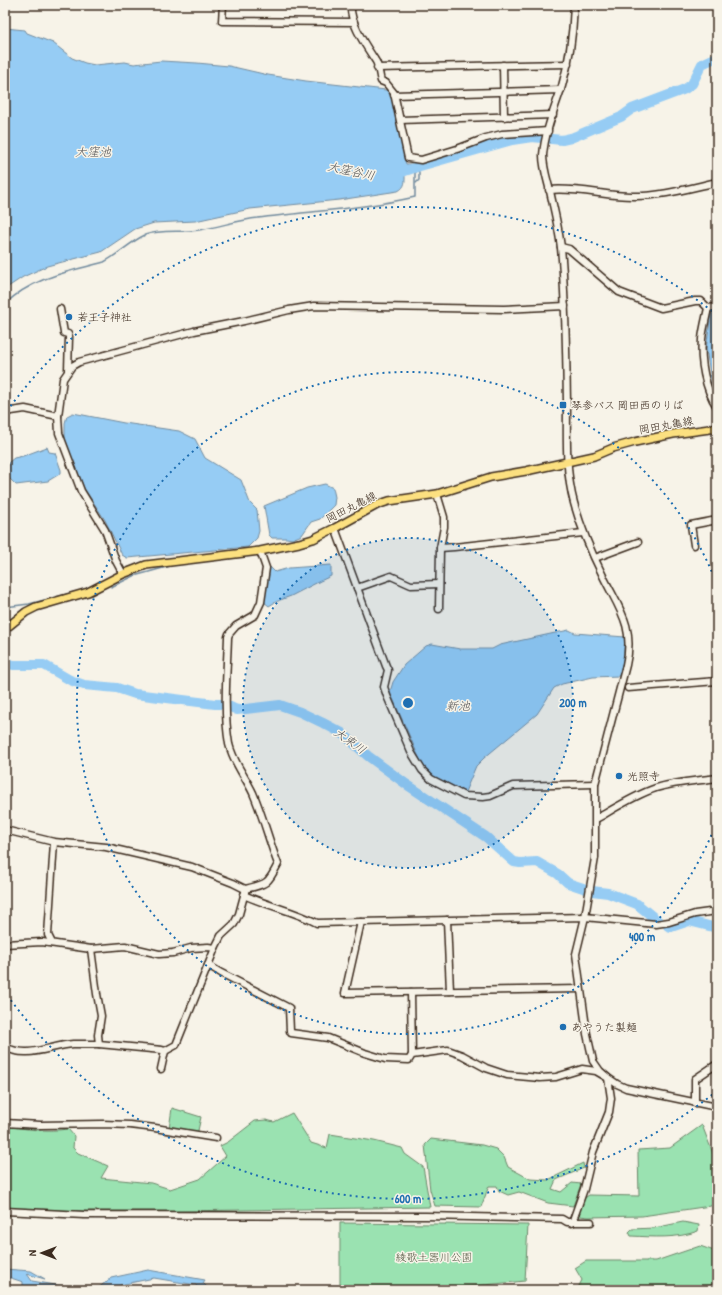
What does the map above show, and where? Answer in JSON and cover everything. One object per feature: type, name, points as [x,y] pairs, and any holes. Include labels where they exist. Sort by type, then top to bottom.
[{"type":"main road","name":"岡田丸亀線","points":[[5,629],[26,612],[36,607],[88,592],[123,574],[152,563],[260,551],[299,543],[313,539],[335,528],[377,504],[437,494],[491,477],[594,456],[635,442],[673,434],[717,428]]},
{"type":"street","points":[[222,5],[222,21],[354,22]]},
{"type":"street","points":[[351,5],[351,12],[354,22],[375,60],[381,82],[386,83],[394,95],[408,158],[421,160],[502,134],[547,135]]},
{"type":"street","points":[[572,1222],[584,1189],[593,1152],[609,1112],[611,1098],[608,1078],[600,1071],[593,1060],[587,1034],[576,954],[585,917],[595,858],[595,784],[628,659],[629,637],[621,611],[583,532],[574,503],[566,462],[565,306],[560,247],[543,157],[547,135],[568,64],[574,5]]},
{"type":"street","points":[[377,68],[568,64]]},
{"type":"street","points":[[503,65],[504,117]]},
{"type":"street","points":[[394,95],[560,90]]},
{"type":"street","points":[[400,120],[553,115]]},
{"type":"street","points":[[549,190],[562,189],[623,196],[639,196],[717,182]]},
{"type":"street","points":[[560,247],[569,250],[619,292],[661,308],[695,301],[701,301],[708,308]]},
{"type":"street","points":[[123,574],[116,561],[105,530],[80,491],[59,433],[58,416],[63,379],[72,366],[79,362],[194,331],[314,306],[504,309],[565,306]]},
{"type":"street","points":[[708,308],[717,307]]},
{"type":"street","points":[[708,308],[702,340],[703,362],[708,389],[717,408]]},
{"type":"street","points":[[60,309],[64,333],[68,334],[69,337],[68,370]]},
{"type":"street","points":[[5,412],[25,409],[58,416]]},
{"type":"street","points":[[437,494],[444,517],[444,527],[440,548],[439,609]]},
{"type":"street","points":[[694,545],[691,525],[717,520]]},
{"type":"street","points":[[335,528],[388,670],[384,687],[411,752],[422,770],[431,779],[464,796],[473,797],[490,796],[513,786],[595,784]]},
{"type":"street","points":[[440,548],[583,532]]},
{"type":"street","points":[[595,558],[638,542]]},
{"type":"street","points":[[245,892],[264,885],[272,876],[278,864],[253,793],[241,772],[229,743],[227,706],[228,637],[236,626],[255,615],[261,602],[266,568],[260,551]]},
{"type":"street","points":[[357,588],[391,576],[412,585],[439,584]]},
{"type":"street","points":[[628,688],[717,681]]},
{"type":"street","points":[[596,818],[654,789],[671,784],[717,778]]},
{"type":"street","points":[[5,830],[54,842],[106,847],[192,867],[233,883],[261,903],[299,914],[317,922],[585,917],[656,924],[670,922],[695,914],[717,911]]},
{"type":"street","points":[[52,943],[48,935],[54,842]]},
{"type":"street","points":[[5,1047],[14,1052],[23,1053],[73,1044],[99,1044],[165,1051],[176,1045],[215,948],[221,936],[234,924],[245,892]]},
{"type":"street","points":[[447,920],[450,991]]},
{"type":"street","points":[[361,922],[345,993],[580,989]]},
{"type":"street","points":[[5,944],[42,942],[91,949],[125,946],[158,954],[172,953],[191,948],[215,948]]},
{"type":"street","points":[[91,949],[101,1016],[98,1035],[99,1044]]},
{"type":"street","points":[[208,965],[289,1008],[290,1031],[292,1033],[328,1038],[384,1059],[409,1060],[412,1055],[411,992]]},
{"type":"street","points":[[412,1055],[448,1050],[462,1055],[486,1068],[507,1075],[540,1078],[556,1077],[582,1068],[596,1071],[626,1088],[717,1107]]},
{"type":"street","points":[[161,1069],[165,1051]]},
{"type":"street","points":[[695,1103],[695,1080],[717,1064]]},
{"type":"street","points":[[5,1123],[40,1125],[130,1125],[216,1138]]},
{"type":"street","points":[[5,1211],[92,1215],[476,1217],[562,1219],[567,1222],[591,1222]]},
{"type":"green space","points":[[172,1108],[201,1117],[197,1135],[169,1129]]},
{"type":"green space","points":[[292,1113],[311,1143],[327,1148],[330,1134],[374,1141],[402,1148],[405,1154],[423,1167],[430,1207],[178,1211],[85,1211],[5,1208],[5,1126],[44,1130],[68,1129],[74,1136],[73,1148],[78,1153],[108,1166],[101,1178],[151,1183],[170,1189],[200,1179],[226,1156],[220,1146],[228,1142],[255,1121],[266,1120],[274,1122]]},
{"type":"green space","points":[[702,1125],[717,1164],[717,1205],[642,1216],[580,1216],[578,1212],[583,1199],[589,1195],[639,1196],[638,1150],[670,1148]]},
{"type":"green space","points":[[431,1139],[482,1145],[496,1149],[504,1157],[508,1167],[530,1179],[548,1180],[583,1163],[584,1168],[556,1180],[552,1189],[561,1192],[572,1183],[581,1184],[573,1206],[548,1203],[519,1192],[508,1195],[499,1191],[497,1186],[489,1186],[481,1207],[435,1206],[430,1190],[425,1145]]},
{"type":"green space","points":[[683,1222],[699,1225],[698,1231],[690,1234],[665,1237],[631,1236],[629,1232],[632,1229],[654,1228]]},
{"type":"green space","name":"綾歌土器川公園","points":[[340,1223],[528,1225],[525,1281],[434,1290],[340,1290]]},
{"type":"green space","points":[[700,1246],[717,1252],[717,1277],[707,1290],[577,1290],[582,1280],[575,1268],[586,1261],[656,1261]]},
{"type":"water","name":"大窪池","points":[[5,28],[25,30],[27,33],[53,43],[72,58],[95,65],[125,62],[134,64],[161,61],[197,63],[229,66],[268,75],[306,81],[386,90],[391,95],[406,164],[412,164],[412,172],[405,174],[404,186],[398,191],[339,200],[250,209],[195,221],[154,223],[135,229],[101,252],[47,266],[23,277],[5,289]]},
{"type":"water","points":[[712,311],[717,311],[717,396],[713,390],[706,349]]},
{"type":"water","points":[[73,413],[124,423],[179,431],[195,439],[205,458],[241,480],[250,503],[257,510],[259,531],[257,538],[248,547],[127,558],[122,555],[105,520],[84,488],[65,441],[65,423],[67,416]]},
{"type":"water","points":[[47,447],[49,452],[55,453],[61,473],[48,481],[16,485],[5,474],[9,462],[14,458]]},
{"type":"water","points":[[325,484],[333,488],[335,497],[334,505],[320,519],[311,522],[302,535],[292,539],[272,538],[269,535],[264,506],[307,488]]},
{"type":"water","points":[[331,565],[331,576],[269,606],[264,602],[264,585],[270,567],[275,572],[289,568]]},
{"type":"water","name":"新池","points":[[569,630],[575,633],[625,637],[623,661],[619,676],[593,677],[562,684],[554,688],[537,714],[476,766],[465,792],[429,774],[421,762],[390,692],[393,682],[404,665],[426,646],[432,644],[460,649],[492,649],[500,645]]},
{"type":"water","points":[[5,1269],[31,1271],[45,1279],[27,1274],[32,1281],[73,1288],[97,1289],[111,1278],[148,1270],[205,1280],[203,1283],[210,1290],[200,1290],[196,1285],[154,1278],[120,1285],[117,1290],[30,1290],[23,1288],[23,1282],[11,1278],[5,1278]]},
{"type":"waterway","name":"大窪谷川","points":[[399,173],[512,140],[532,137],[562,140],[571,138],[621,117],[632,109],[685,89],[692,84],[702,64],[717,57]]},
{"type":"waterway","points":[[415,168],[419,172],[419,180],[416,183]]},
{"type":"waterway","points":[[5,304],[27,287],[39,281],[104,262],[140,238],[151,233],[199,230],[251,219],[356,207],[415,197],[415,168]]},
{"type":"waterway","points":[[182,564],[216,560]]},
{"type":"waterway","points":[[111,587],[134,576],[174,565]]},
{"type":"waterway","points":[[5,607],[29,604],[75,592]]},
{"type":"waterway","name":"大束川","points":[[5,660],[9,664],[14,665],[44,665],[70,680],[84,685],[117,688],[135,694],[224,704],[237,710],[280,705],[300,712],[342,733],[368,756],[406,784],[486,837],[514,862],[537,862],[558,874],[568,883],[592,891],[608,893],[637,904],[658,921]]},
{"type":"waterway","name":"大束川","points":[[668,926],[671,927],[689,921],[717,928]]},
{"type":"place","name":"若王子神社","points":[[69,317]]},
{"type":"place","name":"琴参バス 岡田西のりば","points":[[563,405]]},
{"type":"place","name":"光照寺","points":[[619,776]]},
{"type":"place","name":"あやうた製麺","points":[[563,1027]]}]
